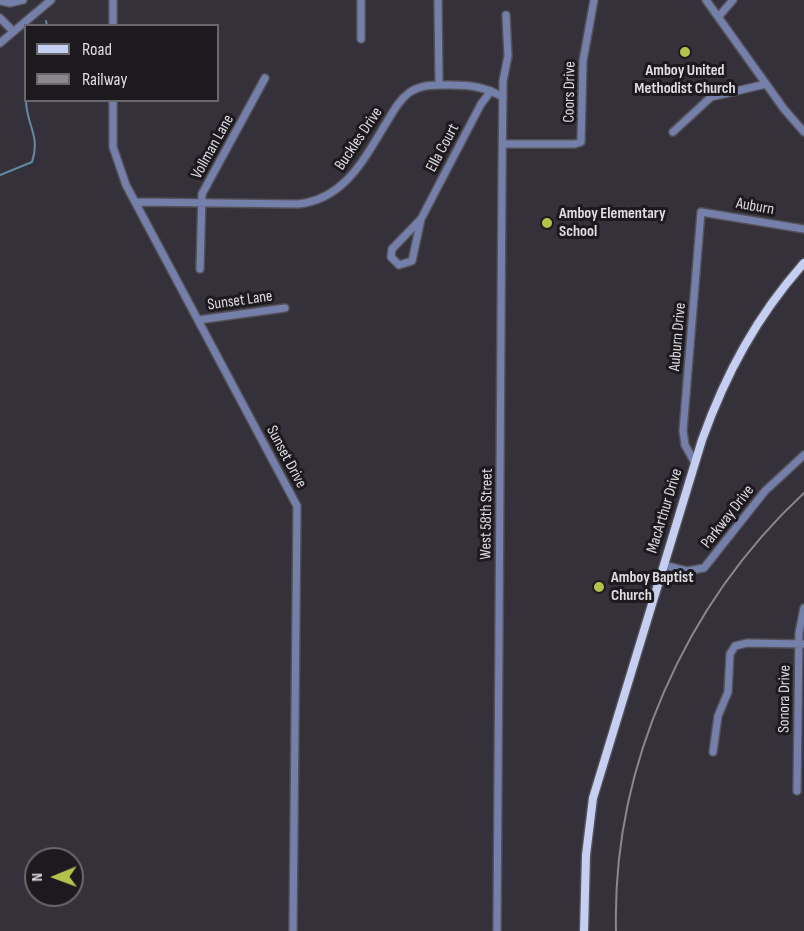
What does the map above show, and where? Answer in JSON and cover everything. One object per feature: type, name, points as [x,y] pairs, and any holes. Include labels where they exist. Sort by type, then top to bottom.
[{"type":"main road","name":"MacArthur Drive","points":[[584,931],[586,845],[593,798],[695,463],[720,392],[742,348],[766,309],[804,262]]},
{"type":"street","points":[[0,1],[10,3],[23,0]]},
{"type":"street","points":[[0,43],[51,0]]},
{"type":"street","points":[[113,0],[113,24]]},
{"type":"street","points":[[361,0],[361,39]]},
{"type":"street","points":[[438,0],[439,85]]},
{"type":"street","name":"Coors Drive","points":[[502,144],[576,144],[582,142],[583,61],[594,0]]},
{"type":"street","points":[[706,0],[766,84],[804,132]]},
{"type":"street","points":[[719,16],[733,0]]},
{"type":"street","name":"West 58th Street","points":[[497,931],[502,144],[503,97],[508,56],[506,15]]},
{"type":"street","points":[[0,18],[14,31]]},
{"type":"street","name":"Vollman Lane","points":[[201,269],[202,194],[265,78]]},
{"type":"street","points":[[673,132],[711,97],[766,84]]},
{"type":"street","name":"Buckles Drive","points":[[136,202],[298,204],[328,195],[341,188],[356,171],[401,100],[419,88],[439,85],[474,86],[491,91]]},
{"type":"street","points":[[491,91],[503,97]]},
{"type":"street","name":"Ella Court","points":[[421,219],[392,249],[391,257],[399,265],[412,261],[421,219],[481,104],[491,91]]},
{"type":"street","name":"Sunset Drive","points":[[113,102],[115,155],[136,202],[297,506],[293,931]]},
{"type":"street","name":"Auburn","points":[[701,212],[804,229]]},
{"type":"street","name":"Auburn Drive","points":[[695,463],[685,445],[683,431],[701,212]]},
{"type":"street","name":"Sunset Lane","points":[[198,320],[285,308]]},
{"type":"street","name":"Parkway Drive","points":[[664,565],[687,571],[704,568],[765,491],[804,455]]},
{"type":"street","name":"Sonora Drive","points":[[797,791],[804,608]]},
{"type":"street","points":[[713,752],[718,716],[729,692],[730,654],[735,646],[747,643],[802,644]]},
{"type":"waterway","points":[[0,175],[32,162],[35,144],[26,102]]},
{"type":"railway","points":[[616,931],[618,870],[627,809],[642,750],[664,692],[691,637],[724,585],[762,537],[804,493]]},
{"type":"place","name":"Amboy United Methodist Church","points":[[685,52]]},
{"type":"place","name":"Amboy Elementary School","points":[[547,223]]},
{"type":"place","name":"Amboy Baptist Church","points":[[599,587]]}]
